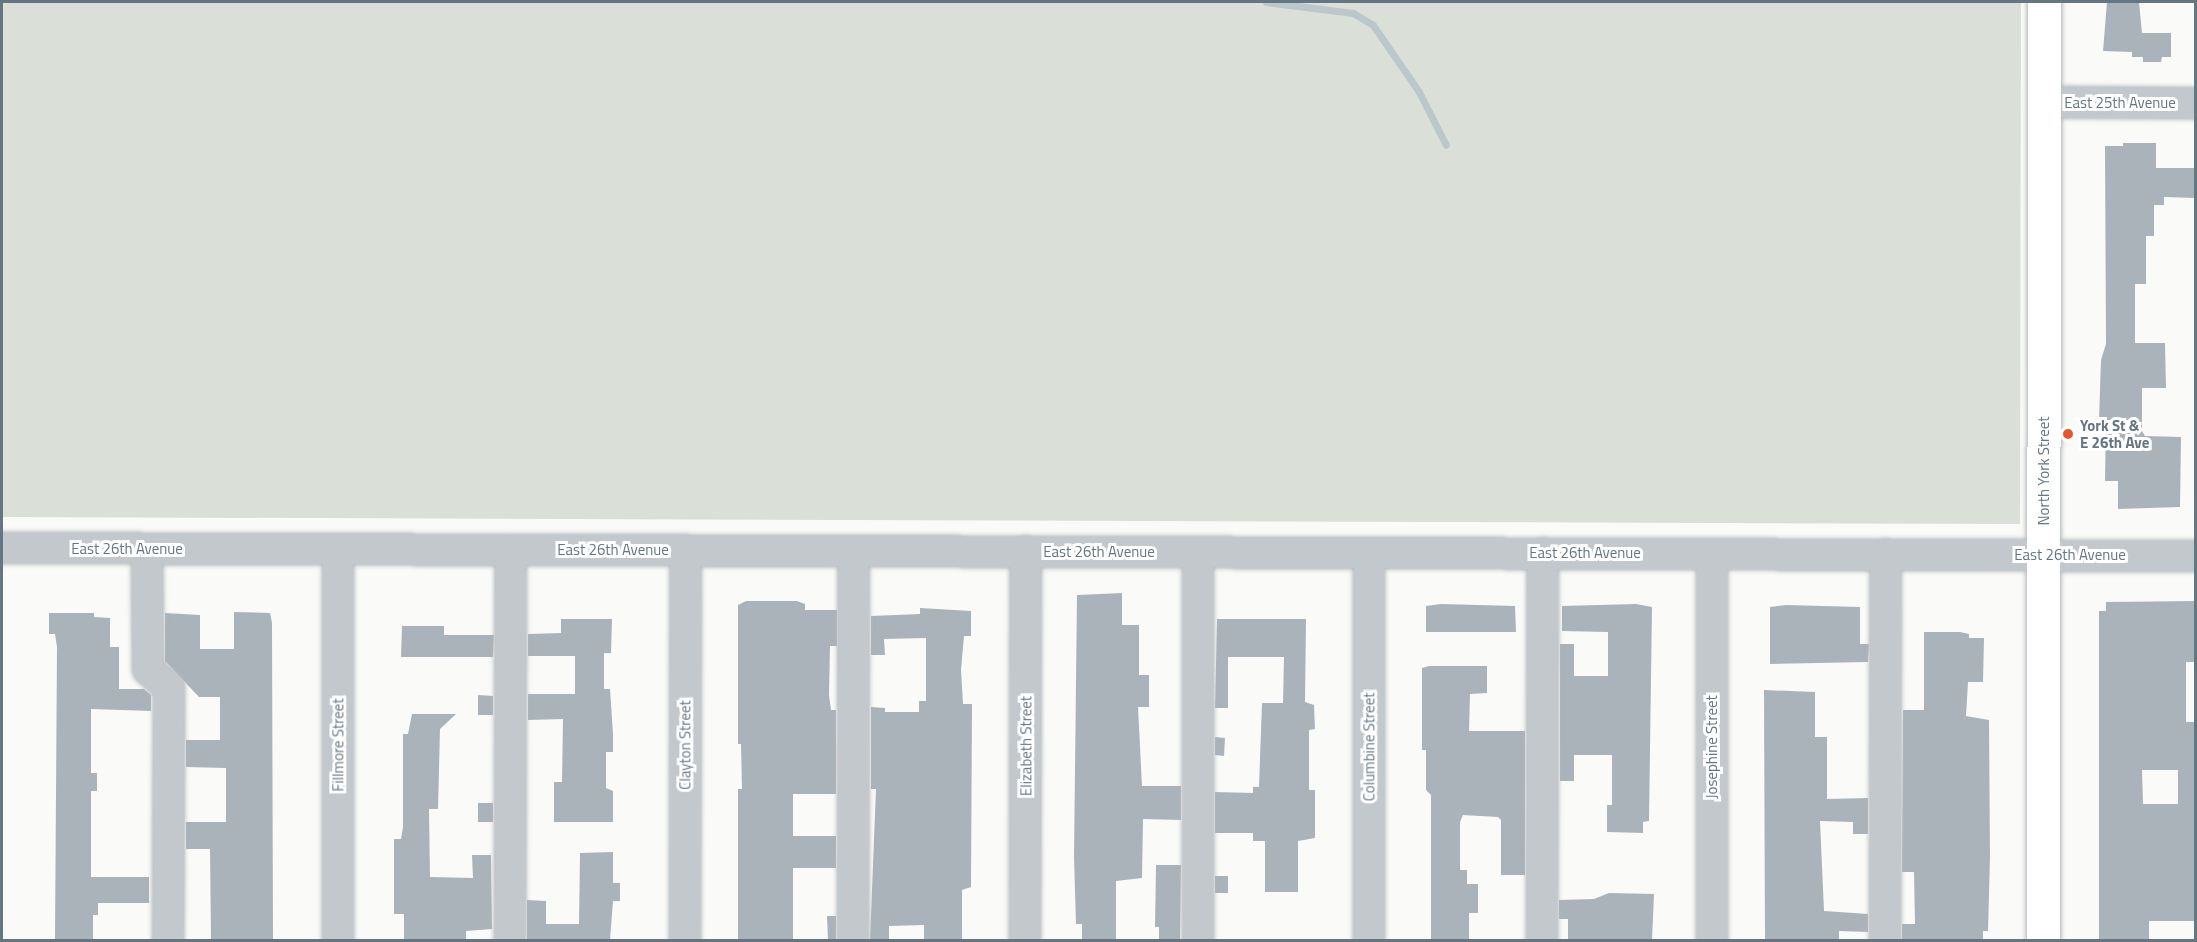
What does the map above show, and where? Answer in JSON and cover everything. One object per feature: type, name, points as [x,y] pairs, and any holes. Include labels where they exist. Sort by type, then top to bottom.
[{"type":"main road","name":"North York Street","points":[[2043,2],[2043,940]]},
{"type":"street","name":"East 25th Avenue","points":[[2044,102],[2196,103]]},
{"type":"street","name":"East 26th Avenue","points":[[2,548],[2196,556]]},
{"type":"street","points":[[147,549],[148,669],[169,688],[168,940]]},
{"type":"street","name":"Fillmore Street","points":[[338,549],[338,940]]},
{"type":"street","points":[[510,940],[511,550]]},
{"type":"street","name":"Clayton Street","points":[[685,940],[686,550]]},
{"type":"street","points":[[853,940],[854,551]]},
{"type":"street","name":"Elizabeth Street","points":[[1025,940],[1026,551]]},
{"type":"street","points":[[1198,552],[1198,940]]},
{"type":"street","name":"Columbine Street","points":[[1369,552],[1369,940]]},
{"type":"street","points":[[1542,940],[1543,553]]},
{"type":"street","name":"Josephine Street","points":[[1712,554],[1712,940]]},
{"type":"street","points":[[1885,940],[1886,554]]},
{"type":"shaded area","points":[[2,2],[2021,2],[2020,524],[2,517]]},
{"type":"building","points":[[2107,2],[2139,2],[2142,33],[2171,33],[2171,57],[2162,57],[2161,62],[2143,62],[2143,57],[2132,57],[2132,52],[2103,51]]},
{"type":"building","points":[[2123,143],[2156,143],[2156,168],[2196,168],[2196,198],[2164,197],[2164,205],[2154,205],[2154,236],[2146,236],[2146,284],[2135,284],[2135,343],[2165,343],[2166,388],[2142,388],[2142,431],[2145,436],[2181,437],[2180,507],[2118,509],[2118,481],[2105,481],[2106,420],[2099,420],[2101,360],[2106,344],[2105,146],[2123,146]]},
{"type":"building","points":[[1122,593],[1122,625],[1139,625],[1139,675],[1149,675],[1149,707],[1138,707],[1142,786],[1181,786],[1181,820],[1143,819],[1142,878],[1116,881],[1116,940],[1082,940],[1082,924],[1076,924],[1074,857],[1077,595]]},
{"type":"building","points":[[746,601],[797,601],[805,604],[805,610],[837,610],[837,646],[830,646],[829,695],[831,710],[836,710],[836,794],[793,794],[793,836],[836,836],[836,868],[793,868],[793,940],[738,940],[738,789],[742,789],[741,744],[738,744],[738,605]]},
{"type":"building","points":[[2196,601],[2196,662],[2186,662],[2186,722],[2196,722],[2196,921],[2149,921],[2149,940],[2099,940],[2099,611],[2106,611],[2106,602]],"holes":[[[2142,770],[2178,770],[2178,804],[2143,804]]]},
{"type":"building","points":[[1441,604],[1515,606],[1516,632],[1426,632],[1426,606]]},
{"type":"building","points":[[1636,604],[1652,607],[1649,821],[1643,822],[1643,833],[1607,832],[1607,805],[1612,805],[1612,755],[1574,755],[1574,781],[1560,781],[1560,644],[1574,644],[1574,676],[1608,676],[1608,632],[1562,631],[1562,606]]},
{"type":"building","points":[[1786,605],[1860,607],[1860,644],[1869,644],[1868,662],[1770,664],[1770,607]]},
{"type":"building","points":[[920,608],[971,611],[971,636],[964,636],[961,670],[963,704],[972,704],[971,887],[962,890],[962,940],[924,940],[924,925],[889,926],[889,940],[870,940],[876,789],[871,789],[871,707],[885,708],[885,712],[919,712],[919,701],[926,701],[926,638],[884,639],[885,655],[871,655],[871,616],[920,614]]},
{"type":"building","points":[[234,612],[270,613],[272,623],[273,940],[211,940],[210,849],[186,849],[186,822],[226,822],[226,768],[186,767],[186,740],[220,740],[220,697],[199,697],[165,661],[165,613],[200,615],[200,649],[234,649]]},
{"type":"building","points":[[49,613],[94,613],[94,617],[110,618],[110,647],[119,647],[119,689],[144,689],[151,695],[151,711],[91,709],[91,773],[97,773],[97,791],[91,791],[91,877],[149,877],[149,903],[98,903],[98,915],[93,915],[93,940],[55,940],[57,647],[55,634],[49,634]]},
{"type":"building","points":[[561,619],[612,619],[611,653],[604,653],[604,689],[610,689],[613,752],[606,752],[606,788],[613,791],[613,822],[554,822],[554,782],[562,782],[563,719],[528,720],[528,694],[575,694],[575,656],[528,656],[528,634],[561,633]]},
{"type":"building","points":[[1217,619],[1306,619],[1305,702],[1314,705],[1315,729],[1309,730],[1309,790],[1315,790],[1315,838],[1298,841],[1298,892],[1265,892],[1265,841],[1253,841],[1253,833],[1215,833],[1215,792],[1253,793],[1253,787],[1259,787],[1262,703],[1283,703],[1284,657],[1228,657],[1228,708],[1215,708]]},
{"type":"building","points":[[402,626],[444,626],[444,635],[494,635],[493,657],[401,657]]},
{"type":"building","points":[[1924,632],[1960,632],[1969,634],[1969,638],[1984,638],[1983,682],[1968,682],[1966,716],[1989,720],[1988,931],[1983,931],[1983,940],[1902,940],[1902,924],[1915,924],[1914,872],[1902,872],[1903,710],[1924,710]]},
{"type":"building","points":[[1487,666],[1487,693],[1470,694],[1469,731],[1525,731],[1525,875],[1501,875],[1501,820],[1498,817],[1463,815],[1460,822],[1460,870],[1467,870],[1467,884],[1478,884],[1478,913],[1469,913],[1469,940],[1431,939],[1431,795],[1426,790],[1426,750],[1422,750],[1422,668]]},
{"type":"building","points":[[1764,690],[1815,692],[1815,737],[1827,737],[1827,799],[1868,798],[1868,834],[1853,834],[1853,822],[1820,821],[1824,911],[1868,914],[1868,932],[1839,931],[1839,940],[1765,940]]},
{"type":"building","points":[[478,695],[493,696],[493,715],[478,715]]},
{"type":"building","points":[[412,714],[456,714],[440,729],[438,809],[429,809],[430,877],[473,878],[472,855],[491,855],[492,929],[466,931],[466,940],[404,940],[404,914],[394,914],[394,839],[401,839],[403,827],[403,734],[408,734]]},
{"type":"building","points":[[1215,737],[1225,738],[1224,756],[1215,755]]},
{"type":"building","points":[[478,803],[493,803],[493,822],[478,822]]},
{"type":"building","points":[[613,852],[613,883],[620,883],[620,901],[613,901],[610,940],[527,940],[527,900],[546,901],[546,924],[579,924],[580,853]]},
{"type":"building","points":[[1156,865],[1181,865],[1180,940],[1159,940],[1159,927],[1155,927]]},
{"type":"building","points":[[1215,876],[1228,876],[1228,893],[1215,893]]},
{"type":"building","points":[[1609,893],[1654,894],[1652,940],[1568,940],[1568,919],[1559,919],[1559,900],[1594,899]]},
{"type":"building","points":[[827,916],[836,916],[836,940],[828,940]]},
{"type":"waterway","points":[[1266,2],[1353,13],[1373,25],[1419,92],[1446,145]]},
{"type":"place","name":"York St & E 26th Ave","points":[[2068,434]]}]
